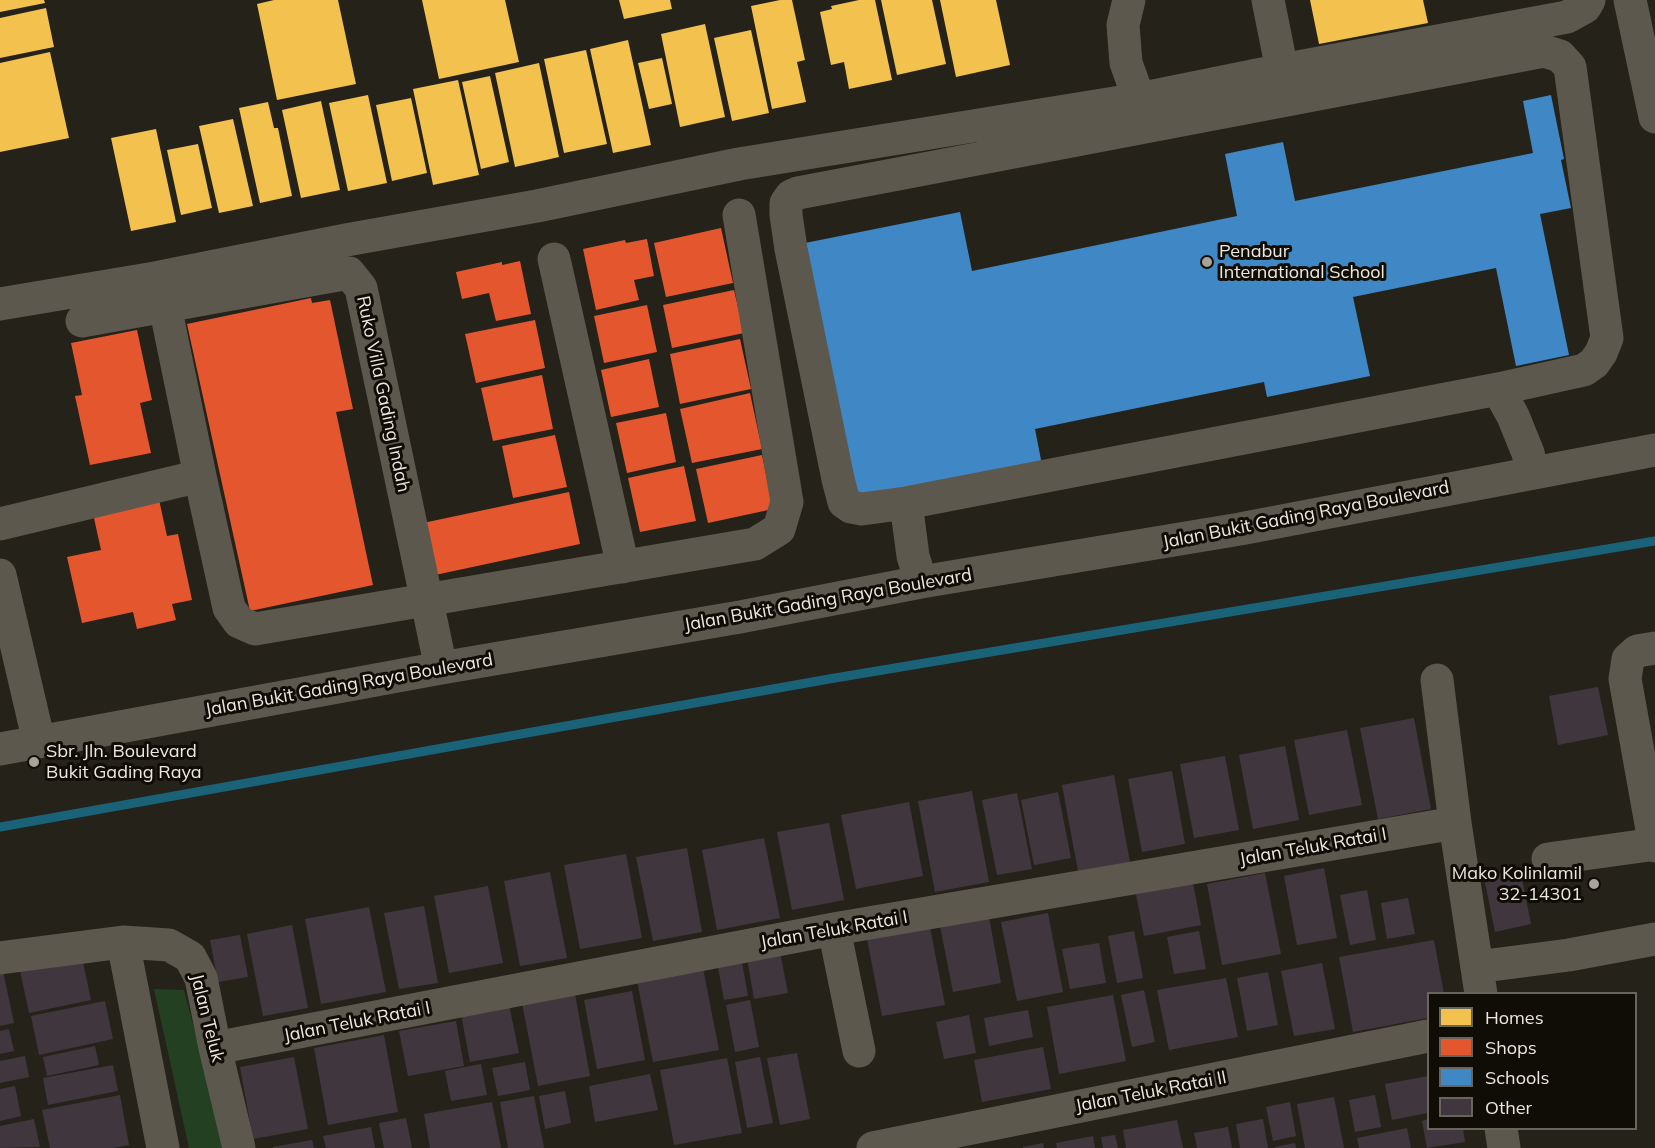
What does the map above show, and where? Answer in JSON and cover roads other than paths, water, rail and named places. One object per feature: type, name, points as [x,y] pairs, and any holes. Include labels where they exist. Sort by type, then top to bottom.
[{"type":"street","points":[[1129,0],[1123,25],[1126,63],[1139,99]]},
{"type":"street","points":[[1268,0],[1282,69]]},
{"type":"street","points":[[0,304],[154,278],[346,240],[537,206],[739,164],[1139,99],[1282,69],[1567,17],[1585,8],[1589,0]]},
{"type":"street","points":[[1630,0],[1655,117]]},
{"type":"street","points":[[1544,51],[1560,56],[1570,67],[1607,338],[1594,363],[1584,370],[1498,389],[906,503],[862,509],[851,507],[844,502],[791,249],[786,203],[791,196],[967,160],[1544,51]]},
{"type":"street","points":[[82,321],[165,306],[229,608],[239,622],[255,629],[755,544],[779,530],[786,502],[739,215]]},
{"type":"street","points":[[554,259],[623,567]]},
{"type":"street","name":"Ruko Villa Gading Indah","points":[[165,306],[349,273],[361,288],[441,668]]},
{"type":"street","points":[[1498,389],[1517,425],[1533,472]]},
{"type":"street","name":"Jalan Bukit Gading Raya Boulevard","points":[[0,749],[441,668],[740,617],[921,582],[1240,530],[1655,450]]},
{"type":"street","points":[[0,524],[200,476]]},
{"type":"street","points":[[906,503],[913,556],[921,582]]},
{"type":"street","points":[[0,575],[39,742]]},
{"type":"street","points":[[1548,859],[1655,845],[1624,679],[1628,659],[1636,651],[1655,648]]},
{"type":"street","points":[[1437,680],[1455,823],[1487,979],[1569,955],[1655,939]]},
{"type":"street","name":"Jalan Teluk Ratai I","points":[[215,1048],[834,929],[1455,823]]},
{"type":"street","points":[[834,929],[859,1050]]},
{"type":"street","points":[[123,942],[163,1148]]},
{"type":"street","name":"Jalan Teluk","points":[[0,958],[123,942],[169,945],[190,957],[201,978],[239,1148]]},
{"type":"street","name":"Jalan Teluk Ratai II","points":[[873,1148],[1427,1036]]},
{"type":"street","points":[[1501,1130],[1504,1148]]},
{"type":"waterway","points":[[0,827],[829,679],[1655,541]]},
{"type":"place","name":"Penabur International School","points":[[1207,262]]},
{"type":"place","name":"Sbr. Jln. Boulevard Bukit Gading Raya","points":[[34,762]]},
{"type":"place","name":"Mako Kolinlamil 32-14301","points":[[1594,884]]}]
